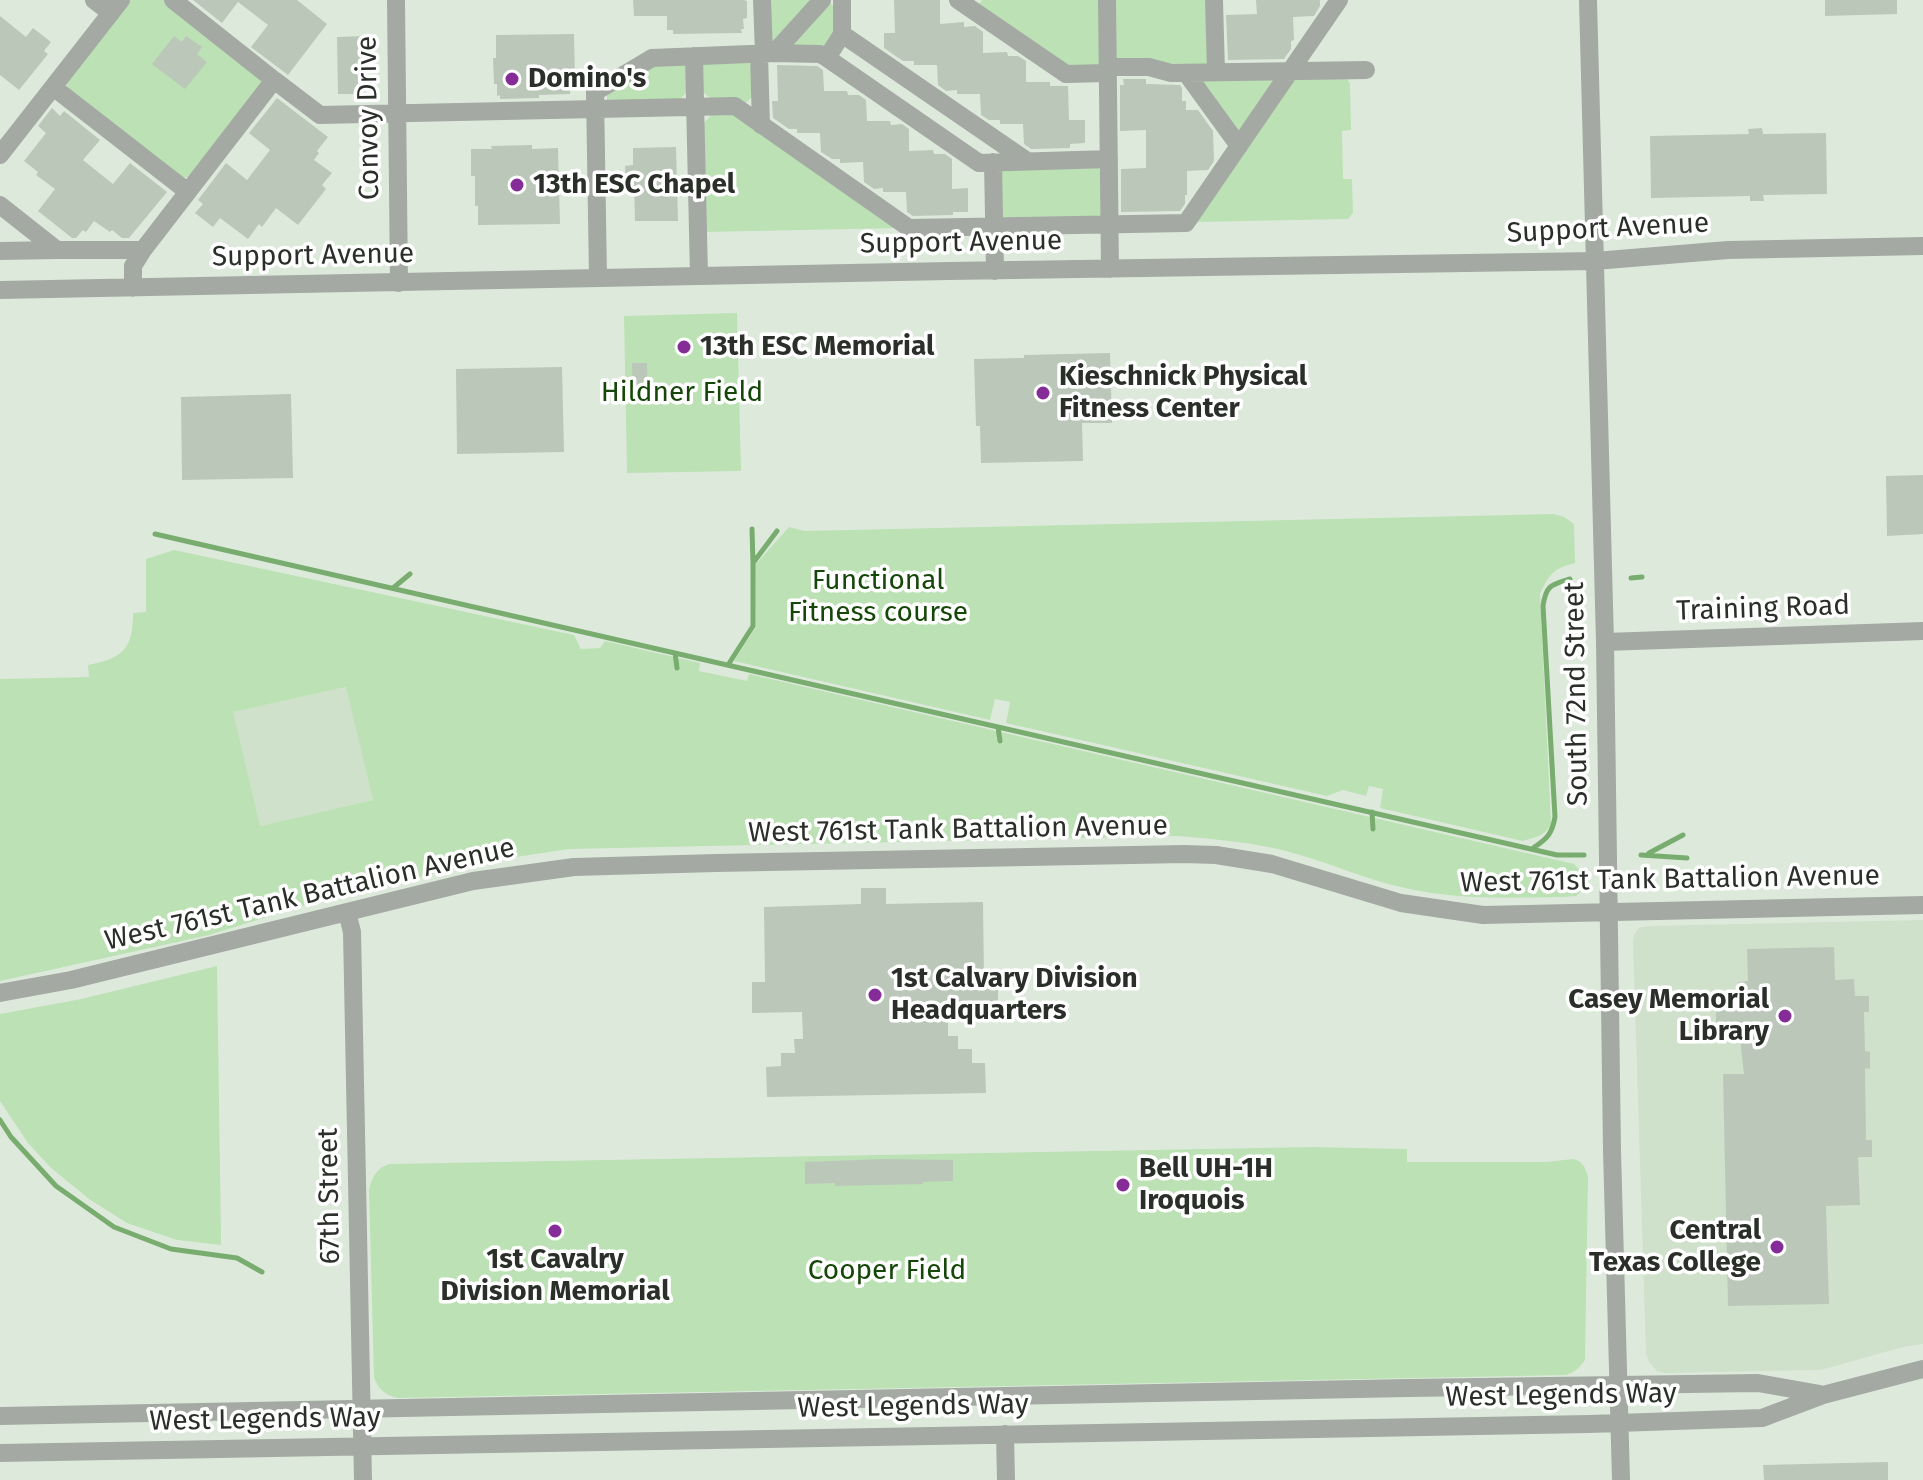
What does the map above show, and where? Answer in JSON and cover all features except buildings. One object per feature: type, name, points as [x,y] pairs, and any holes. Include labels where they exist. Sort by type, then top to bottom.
[{"type":"street","points":[[0,155],[116,6],[94,0]]},
{"type":"street","points":[[173,0],[320,115],[735,106],[909,228],[1186,223],[1339,0]]},
{"type":"street","name":"Convoy Drive","points":[[396,0],[399,283]]},
{"type":"street","points":[[761,125],[766,53],[762,0]]},
{"type":"street","points":[[766,53],[822,0]]},
{"type":"street","points":[[827,58],[842,34],[842,0]]},
{"type":"street","points":[[958,0],[1066,74],[1149,67],[1171,73],[1366,70]]},
{"type":"street","points":[[1107,0],[1110,269]]},
{"type":"street","points":[[1214,0],[1216,72]]},
{"type":"street","name":"South 72nd Street","points":[[1588,0],[1605,642],[1612,1150],[1621,1480]]},
{"type":"street","points":[[842,34],[1027,161]]},
{"type":"street","points":[[598,278],[595,92],[652,58],[820,54],[979,163],[1109,159]]},
{"type":"street","points":[[694,56],[699,276]]},
{"type":"street","points":[[1186,73],[1239,146]]},
{"type":"street","points":[[133,288],[133,266],[143,250],[274,80]]},
{"type":"street","points":[[53,87],[188,192]]},
{"type":"street","points":[[993,162],[995,271]]},
{"type":"street","points":[[0,205],[57,250]]},
{"type":"street","name":"Support Avenue","points":[[0,290],[1595,261],[1728,250],[1923,246]]},
{"type":"street","points":[[0,251],[143,250]]},
{"type":"street","name":"Training Road","points":[[1605,642],[1923,631]]},
{"type":"street","name":"West 761st Tank Battalion Avenue","points":[[0,993],[71,980],[473,881],[574,867],[1184,854],[1216,855],[1272,864],[1355,891],[1429,908],[1483,915],[1923,905]]},
{"type":"street","name":"67th Street","points":[[347,912],[353,944],[363,1480]]},
{"type":"street","name":"West Legends Way","points":[[0,1453],[1762,1418],[1823,1395],[1923,1369]]},
{"type":"street","name":"West Legends Way","points":[[0,1416],[1758,1383],[1823,1395]]},
{"type":"street","points":[[1005,1434],[1006,1480]]},
{"type":"shaded area","points":[[347,687],[373,800],[260,826],[232,712]]},
{"type":"shaded area","points":[[1923,920],[1923,1344],[1821,1370],[1657,1371],[1646,1354],[1635,933],[1647,926]]},
{"type":"green space","points":[[128,0],[163,0],[261,76],[261,90],[194,175],[181,179],[69,92],[68,80]]},
{"type":"green space","points":[[766,0],[815,0],[774,46],[768,44]]},
{"type":"green space","points":[[828,0],[836,9],[836,31],[825,49],[793,50],[792,41]]},
{"type":"green space","points":[[982,0],[1099,0],[1102,58],[1098,67],[1067,69],[977,7]]},
{"type":"green space","points":[[1111,0],[1209,0],[1208,67],[1115,60]]},
{"type":"green space","points":[[747,61],[754,68],[755,94],[747,102],[715,103],[699,88],[698,63]]},
{"type":"green space","points":[[690,62],[691,88],[675,104],[607,103],[607,91],[653,63]]},
{"type":"green space","points":[[1277,77],[1239,137],[1194,78]]},
{"type":"green space","points":[[1298,77],[1347,78],[1350,84],[1351,130],[1342,131],[1343,179],[1352,179],[1353,213],[1348,219],[1196,222],[1284,87]]},
{"type":"green space","points":[[715,111],[732,111],[900,228],[705,232],[700,127]]},
{"type":"green space","points":[[1005,168],[1098,168],[1102,173],[1102,217],[1002,219],[1000,171]]},
{"type":"green space","name":"Hildner Field","points":[[737,313],[741,471],[627,473],[624,316]]},
{"type":"green space","name":"Functional Fitness course","points":[[1554,514],[1574,524],[1575,563],[1553,573],[1540,594],[1551,824],[1543,834],[1523,841],[1380,808],[1383,789],[1369,786],[1366,796],[1343,790],[1327,796],[1006,723],[1010,702],[995,699],[990,720],[734,661],[756,627],[755,565],[789,527],[805,531]]},
{"type":"green space","points":[[174,550],[574,635],[581,649],[600,648],[605,641],[700,663],[699,671],[747,681],[749,674],[1574,864],[1585,876],[1586,887],[1576,896],[1564,897],[1444,895],[1389,884],[1282,850],[1179,836],[569,849],[496,860],[358,891],[354,876],[325,883],[328,898],[209,935],[0,981],[0,679],[89,677],[88,665],[118,655],[131,635],[133,613],[146,612],[146,559]],"holes":[[[346,687],[373,800],[260,826],[233,712]]]},
{"type":"green space","points":[[217,966],[221,1245],[177,1240],[127,1223],[89,1199],[51,1168],[28,1143],[0,1101],[0,1014],[81,999]]},
{"type":"green space","name":"Cooper Field","points":[[1313,1147],[1407,1149],[1407,1162],[1579,1161],[1588,1176],[1583,1363],[1566,1375],[398,1398],[383,1391],[374,1377],[369,1190],[375,1174],[389,1164]]},
{"type":"waterway","points":[[752,529],[753,563]]},
{"type":"waterway","points":[[728,665],[753,626],[753,563],[777,531]]},
{"type":"waterway","points":[[155,534],[1557,855],[1584,855]]},
{"type":"waterway","points":[[393,588],[410,574]]},
{"type":"waterway","points":[[1631,578],[1642,577]]},
{"type":"waterway","points":[[1533,848],[1548,836],[1555,817],[1543,606],[1550,587],[1570,579]]},
{"type":"waterway","points":[[675,653],[677,668]]},
{"type":"waterway","points":[[998,727],[1000,741]]},
{"type":"waterway","points":[[1372,812],[1373,829]]},
{"type":"waterway","points":[[1649,853],[1683,835]]},
{"type":"waterway","points":[[1641,855],[1687,858]]},
{"type":"waterway","points":[[0,1120],[11,1137],[56,1186],[114,1227],[171,1249],[237,1258],[262,1272]]},
{"type":"place","name":"Domino's","points":[[512,79]]},
{"type":"place","name":"13th ESC Chapel","points":[[517,185]]},
{"type":"place","name":"13th ESC Memorial","points":[[684,347]]},
{"type":"place","name":"Kieschnick Physical Fitness Center","points":[[1043,393]]},
{"type":"place","name":"1st Calvary Division Headquarters","points":[[875,995]]},
{"type":"place","name":"Casey Memorial Library","points":[[1785,1016]]},
{"type":"place","name":"Bell UH-1H Iroquois","points":[[1123,1185]]},
{"type":"place","name":"1st Cavalry Division Memorial","points":[[555,1231]]},
{"type":"place","name":"Central Texas College","points":[[1777,1247]]}]
